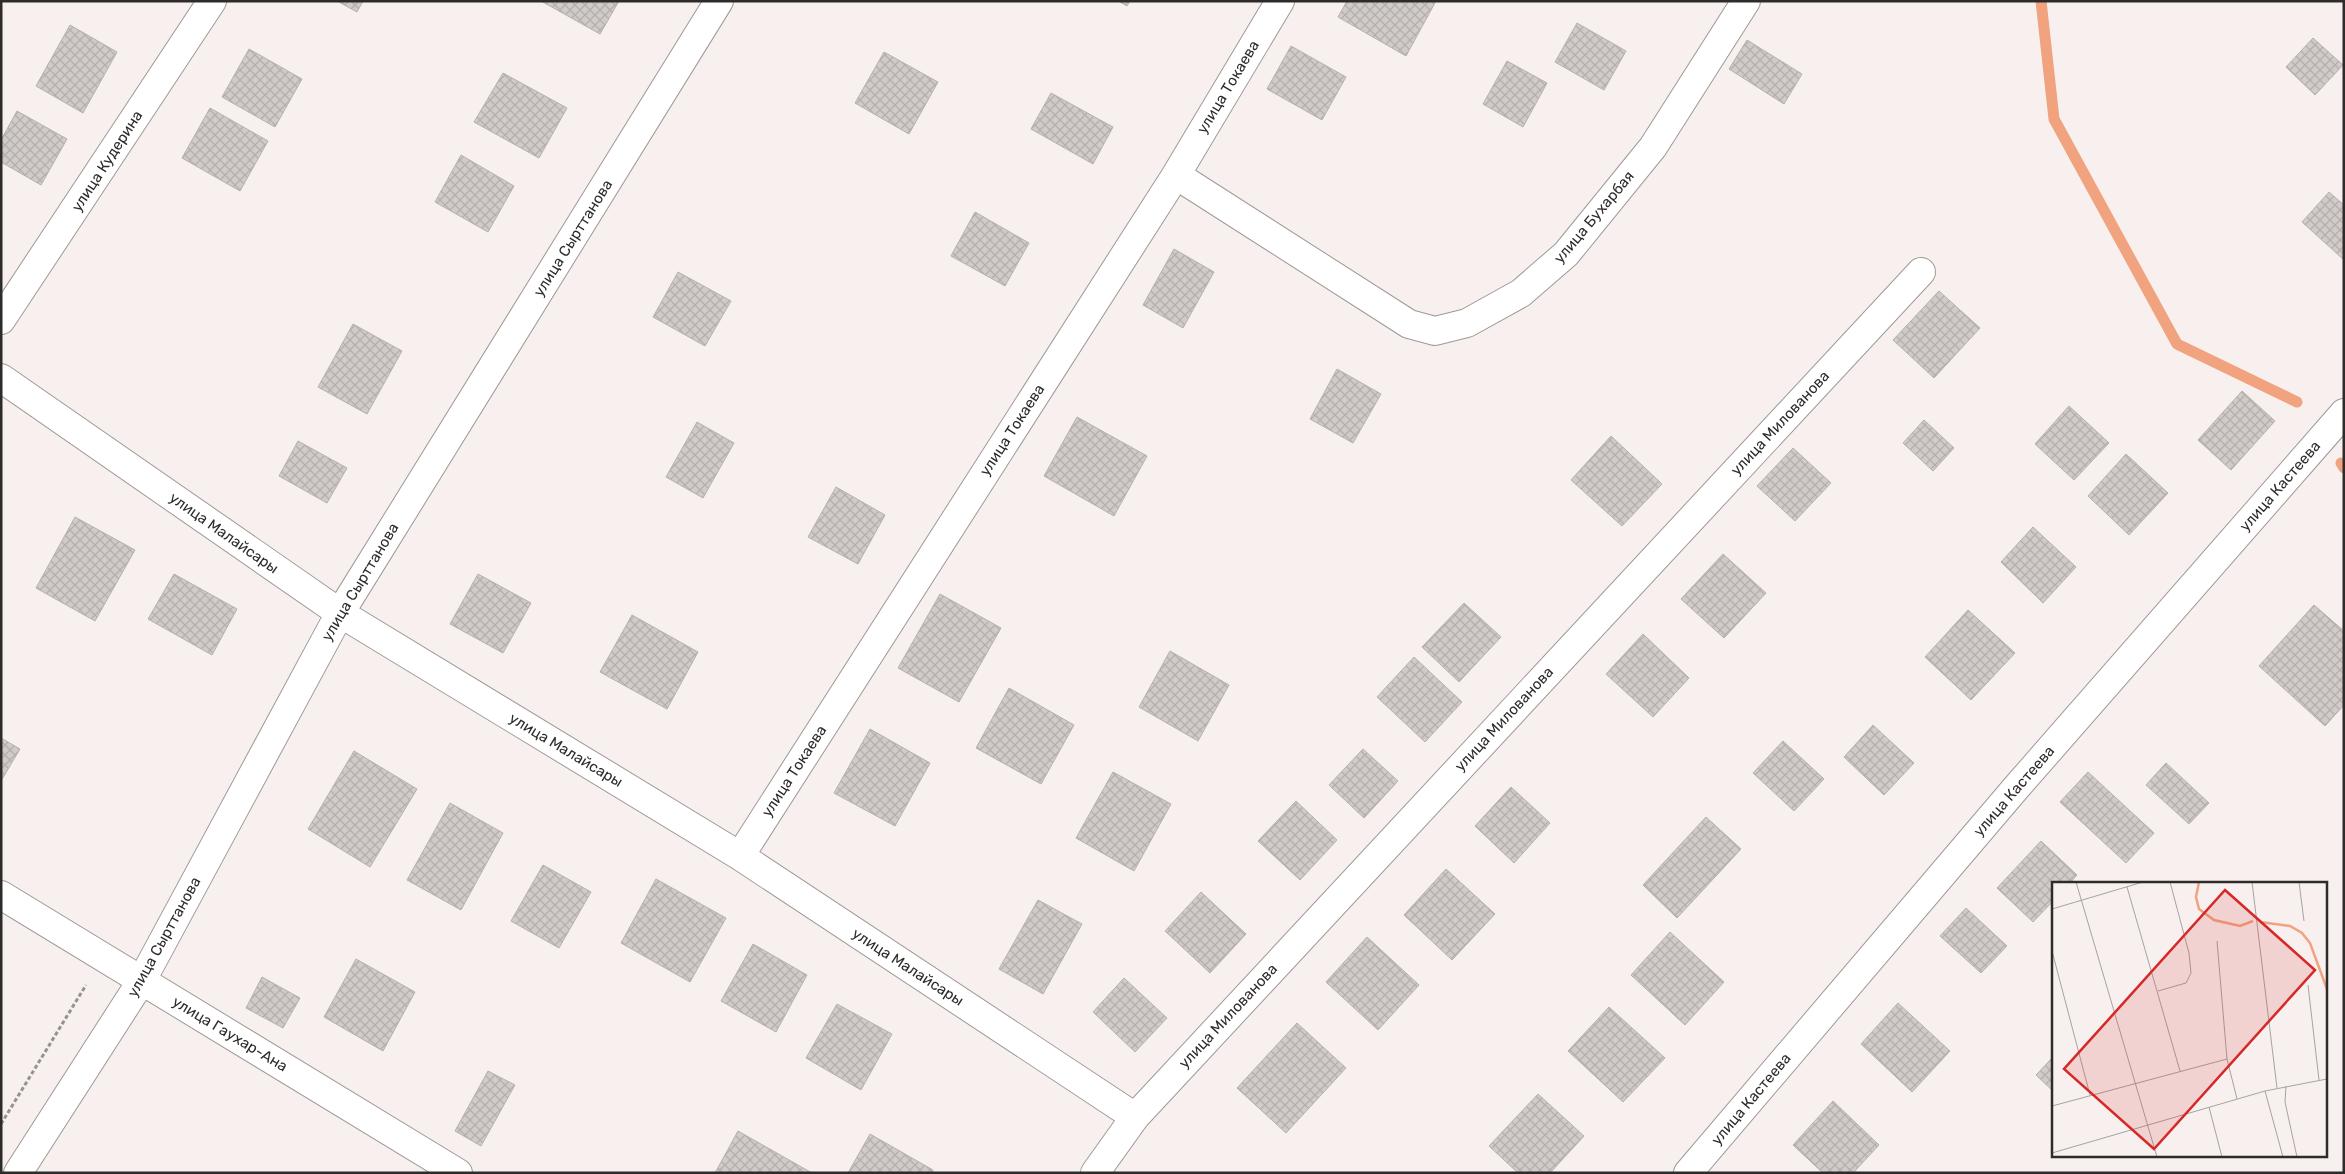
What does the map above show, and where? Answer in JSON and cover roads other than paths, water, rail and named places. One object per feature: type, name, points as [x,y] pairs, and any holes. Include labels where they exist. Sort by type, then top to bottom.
[{"type":"street","name":"улица Кудерина","points":[[1,320],[212,1]]},
{"type":"street","name":"улица Сырттанова","points":[[18,1173],[142,980],[340,613],[719,1]]},
{"type":"street","name":"улица Токаева","points":[[740,856],[1176,175],[1280,1]]},
{"type":"street","name":"улица Бухарбая","points":[[1176,175],[1409,324],[1435,331],[1467,323],[1521,292],[1566,254],[1653,146],[1746,1]]},
{"type":"street","name":"улица Милованова","points":[[1095,1173],[1135,1117],[1921,272]]},
{"type":"street","name":"улица Малайсары","points":[[1,378],[340,613],[740,856],[1135,1117]]},
{"type":"street","name":"улица Кастеева","points":[[1688,1173],[2015,789],[2344,413]]},
{"type":"street","name":"улица Гаухар-Ана","points":[[1,895],[458,1173]]},
{"type":"waterway","points":[[2041,1],[2054,119],[2177,344],[2297,402]]},
{"type":"waterway","points":[[2341,463],[2344,468]]}]
